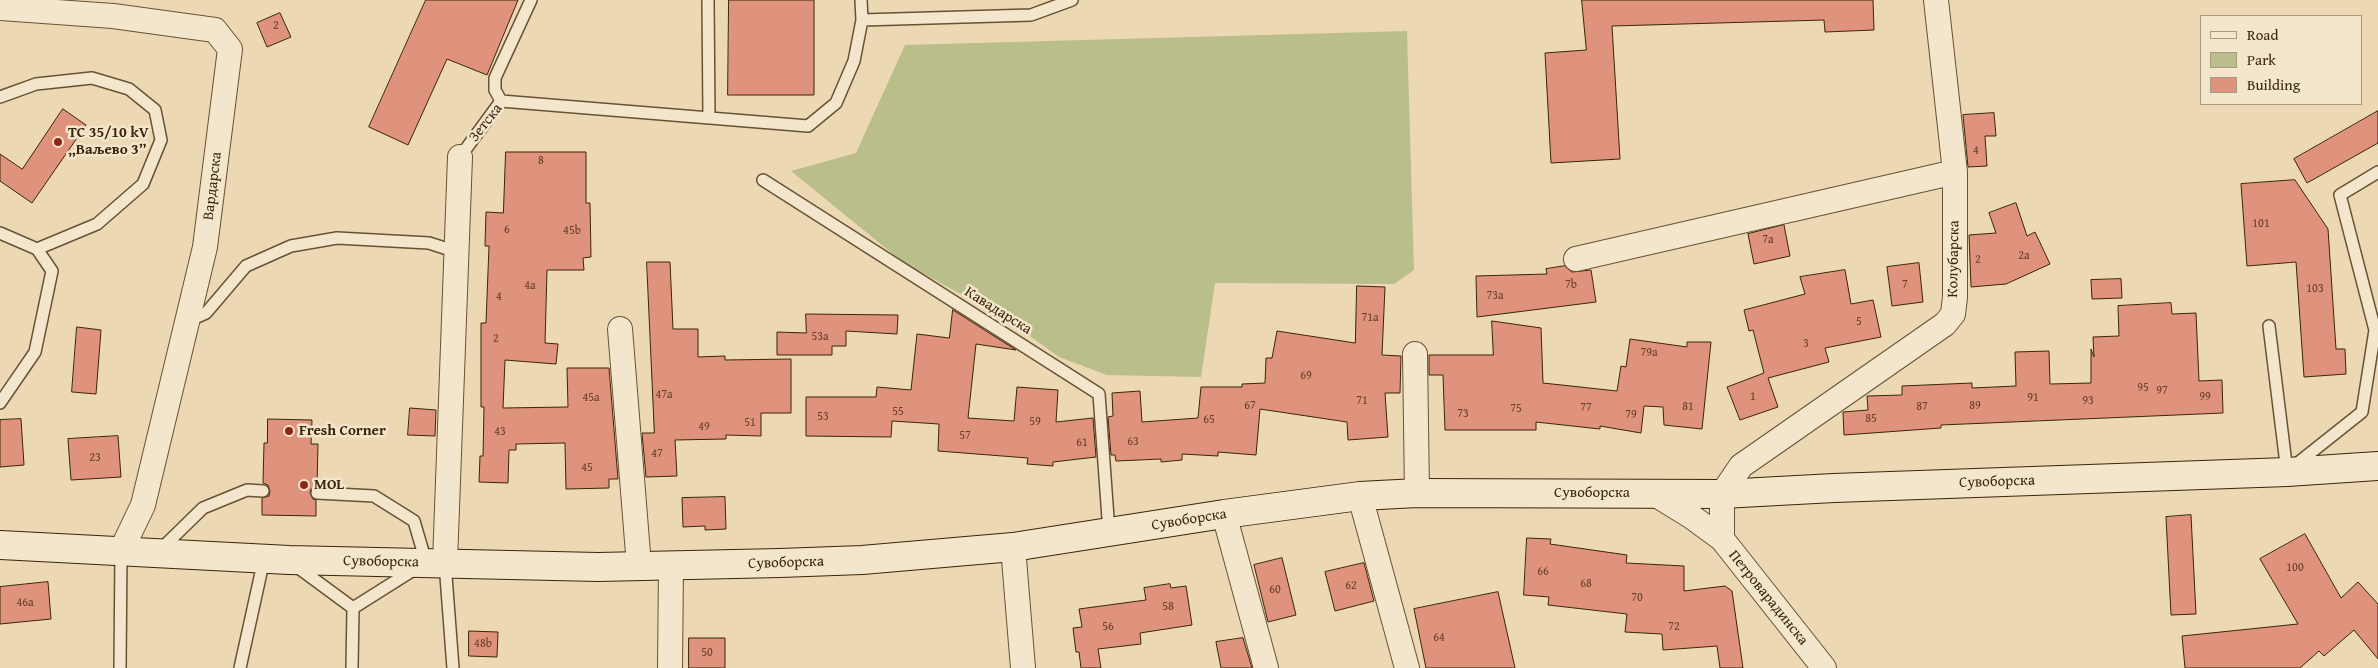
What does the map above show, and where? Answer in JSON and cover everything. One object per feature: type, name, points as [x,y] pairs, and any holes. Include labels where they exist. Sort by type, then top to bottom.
[{"type":"main road","name":"Сувоборска","points":[[0,545],[277,560],[639,566],[862,560],[1013,547],[1224,514],[1360,496],[1417,493],[1722,494],[1834,488],[2287,472],[2378,466]]},
{"type":"street","name":"Колубарска","points":[[1722,494],[1741,466],[1945,324],[1953,314],[1955,297],[1955,172],[1936,0]]},
{"type":"street","name":"Вардарска","points":[[0,8],[113,16],[215,30],[230,48],[205,247],[143,505],[121,551]]},
{"type":"street","name":"Зетска","points":[[435,562],[457,252],[460,157]]},
{"type":"street","points":[[1576,259],[1955,172]]},
{"type":"street","points":[[620,329],[639,566]]},
{"type":"street","points":[[1415,354],[1417,493]]},
{"type":"street","points":[[1652,493],[1692,517],[1722,539]]},
{"type":"street","name":"Петроварадинска","points":[[1722,494],[1722,539],[1824,668]]},
{"type":"street","points":[[1360,496],[1407,668]]},
{"type":"street","points":[[1224,514],[1266,668]]},
{"type":"street","points":[[1013,547],[1023,668]]},
{"type":"street","points":[[670,668],[671,566]]},
{"type":"lane","points":[[501,100],[495,90],[495,78],[530,0]]},
{"type":"lane","points":[[708,0],[709,118]]},
{"type":"lane","name":"Зетска","points":[[460,157],[501,100],[808,126],[836,103],[854,61],[862,20],[861,0]]},
{"type":"lane","points":[[862,20],[1031,15],[1072,0]]},
{"type":"lane","points":[[0,96],[36,84],[92,78],[128,90],[155,110],[161,140],[143,184],[97,224],[38,250]]},
{"type":"lane","points":[[2287,472],[2362,412],[2377,329],[2340,195],[2378,172]]},
{"type":"lane","name":"Кавадарска","points":[[763,180],[1099,394],[1109,532]]},
{"type":"lane","points":[[0,233],[38,250],[52,271],[35,352],[0,403]]},
{"type":"lane","points":[[187,322],[206,313],[246,266],[291,246],[337,238],[429,243],[457,252]]},
{"type":"lane","points":[[2269,326],[2287,472]]},
{"type":"lane","points":[[157,554],[203,508],[247,490],[263,491]]},
{"type":"lane","points":[[317,493],[374,496],[414,521],[435,562],[453,668]]},
{"type":"lane","points":[[120,668],[121,551]]},
{"type":"lane","points":[[240,668],[277,560],[353,608]]},
{"type":"lane","points":[[353,608],[435,562]]},
{"type":"lane","points":[[352,668],[353,608]]},
{"type":"green space","points":[[1407,31],[1414,270],[1394,284],[1215,283],[1201,377],[1107,375],[1059,357],[1006,319],[904,263],[791,171],[856,153],[905,45]]},
{"type":"building","points":[[426,0],[518,0],[487,75],[447,59],[408,145],[369,127]]},
{"type":"building","points":[[729,0],[814,0],[814,95],[728,95]]},
{"type":"building","points":[[1582,0],[1873,0],[1874,30],[1825,32],[1824,20],[1612,26],[1620,159],[1551,163],[1545,53],[1586,50]]},
{"type":"building","points":[[280,13],[291,37],[267,47],[257,23]]},
{"type":"building","name":"ТС 35/10 kV „Ваљево 3”","points":[[63,109],[86,125],[32,203],[0,181],[0,154],[22,169]]},
{"type":"building","points":[[2378,111],[2378,143],[2307,183],[2294,159]]},
{"type":"building","points":[[1994,113],[1996,136],[1985,136],[1987,166],[1968,167],[1963,115]]},
{"type":"building","points":[[506,152],[586,152],[586,203],[590,203],[591,257],[583,258],[584,270],[547,270],[545,343],[558,344],[556,364],[505,360],[503,408],[568,407],[567,368],[609,368],[618,479],[609,479],[609,488],[566,489],[565,443],[516,444],[516,450],[509,450],[508,483],[479,482],[480,456],[483,456],[484,407],[481,407],[481,323],[486,323],[489,246],[485,246],[486,212],[503,213]]},
{"type":"building","points":[[2295,180],[2328,229],[2336,349],[2345,349],[2346,374],[2304,377],[2296,262],[2247,266],[2241,184]]},
{"type":"building","points":[[2016,203],[2027,236],[2035,232],[2050,264],[2006,284],[1971,287],[1969,235],[1996,233],[1989,213]]},
{"type":"building","points":[[1784,225],[1790,256],[1754,264],[1748,234]]},
{"type":"building","points":[[647,262],[670,262],[673,329],[698,329],[698,357],[725,356],[725,360],[791,359],[791,413],[761,413],[761,436],[726,435],[726,439],[675,440],[677,476],[646,477],[642,433],[654,433]]},
{"type":"building","points":[[1919,263],[1923,302],[1892,306],[1887,267]]},
{"type":"building","points":[[1565,266],[1572,272],[1591,270],[1596,302],[1477,317],[1476,276],[1547,274],[1546,269]]},
{"type":"building","points":[[1845,270],[1851,304],[1873,300],[1881,337],[1825,348],[1829,362],[1768,378],[1778,407],[1740,420],[1727,387],[1764,373],[1753,330],[1749,331],[1744,310],[1805,294],[1800,277]]},
{"type":"building","points":[[2121,279],[2122,298],[2092,299],[2091,280]]},
{"type":"building","points":[[1357,286],[1385,287],[1382,355],[1401,356],[1400,393],[1385,393],[1388,437],[1348,440],[1347,422],[1260,409],[1256,455],[1218,452],[1218,456],[1182,454],[1182,460],[1161,462],[1161,459],[1116,461],[1115,455],[1111,455],[1108,417],[1113,416],[1112,393],[1140,391],[1142,422],[1198,418],[1201,387],[1242,387],[1242,384],[1265,383],[1266,358],[1272,358],[1277,331],[1355,343]]},
{"type":"building","points":[[2171,303],[2172,314],[2196,313],[2199,381],[2222,380],[2223,413],[1941,425],[1941,428],[1844,435],[1843,412],[1868,410],[1867,396],[1902,395],[1902,386],[1972,383],[1972,388],[2016,386],[2015,352],[2049,351],[2050,384],[2091,383],[2091,349],[2094,357],[2093,337],[2119,336],[2118,306]]},
{"type":"building","points":[[953,310],[1016,350],[976,344],[968,418],[1014,421],[1017,387],[1058,390],[1056,422],[1093,418],[1096,457],[1053,462],[1053,466],[1027,464],[1028,458],[938,451],[939,424],[892,421],[891,437],[806,436],[806,397],[876,397],[877,387],[911,390],[917,334],[949,338]]},
{"type":"building","points":[[806,314],[898,315],[897,334],[846,331],[846,346],[832,346],[832,355],[777,355],[777,332],[806,333]]},
{"type":"building","points":[[1492,321],[1541,328],[1543,383],[1617,391],[1621,366],[1626,367],[1630,339],[1687,347],[1687,342],[1711,342],[1702,429],[1664,425],[1663,407],[1644,406],[1641,433],[1600,426],[1600,429],[1536,422],[1536,430],[1445,430],[1443,375],[1429,375],[1429,355],[1493,355]]},
{"type":"building","points":[[77,327],[101,330],[96,394],[72,392]]},
{"type":"building","points":[[410,408],[436,410],[435,436],[408,435]]},
{"type":"building","points":[[21,419],[24,465],[0,467],[0,420]]},
{"type":"building","points":[[268,419],[312,420],[311,444],[318,444],[317,486],[311,489],[310,493],[313,499],[316,500],[316,516],[262,515],[262,498],[269,496],[270,491],[268,485],[263,483],[264,443],[267,443]]},
{"type":"building","points":[[118,436],[121,477],[71,480],[68,439]]},
{"type":"building","points":[[725,497],[726,529],[705,530],[705,526],[683,527],[682,498]]},
{"type":"building","points":[[2191,515],[2196,614],[2171,615],[2166,517]]},
{"type":"building","points":[[2305,534],[2341,598],[2358,582],[2378,604],[2378,659],[2354,630],[2324,656],[2319,651],[2300,668],[2185,668],[2182,636],[2298,624],[2260,559]]},
{"type":"building","points":[[1527,538],[1551,539],[1550,544],[1627,555],[1626,563],[1684,566],[1684,591],[1725,586],[1732,591],[1743,668],[1720,668],[1717,646],[1663,650],[1662,634],[1625,632],[1627,614],[1548,605],[1549,597],[1524,595]]},
{"type":"building","points":[[1282,558],[1296,615],[1268,622],[1254,565]]},
{"type":"building","points":[[1364,563],[1374,601],[1335,611],[1325,572]]},
{"type":"building","points":[[48,582],[51,619],[0,624],[0,587]]},
{"type":"building","points":[[1170,584],[1171,588],[1186,586],[1192,625],[1140,633],[1141,644],[1098,649],[1101,668],[1081,668],[1079,652],[1076,652],[1073,628],[1082,627],[1079,609],[1146,600],[1144,588]]},
{"type":"building","points":[[1498,592],[1515,668],[1426,668],[1414,609]]},
{"type":"building","points":[[469,631],[498,632],[497,657],[469,656]]},
{"type":"building","points":[[689,638],[725,638],[725,668],[689,668]]},
{"type":"building","points":[[1243,638],[1252,668],[1221,668],[1216,642]]},
{"type":"place","name":"ТС 35/10 kV „Ваљево 3”","points":[[58,142]]},
{"type":"place","name":"Fresh Corner","points":[[289,431]]},
{"type":"place","name":"MOL","points":[[304,485]]}]
